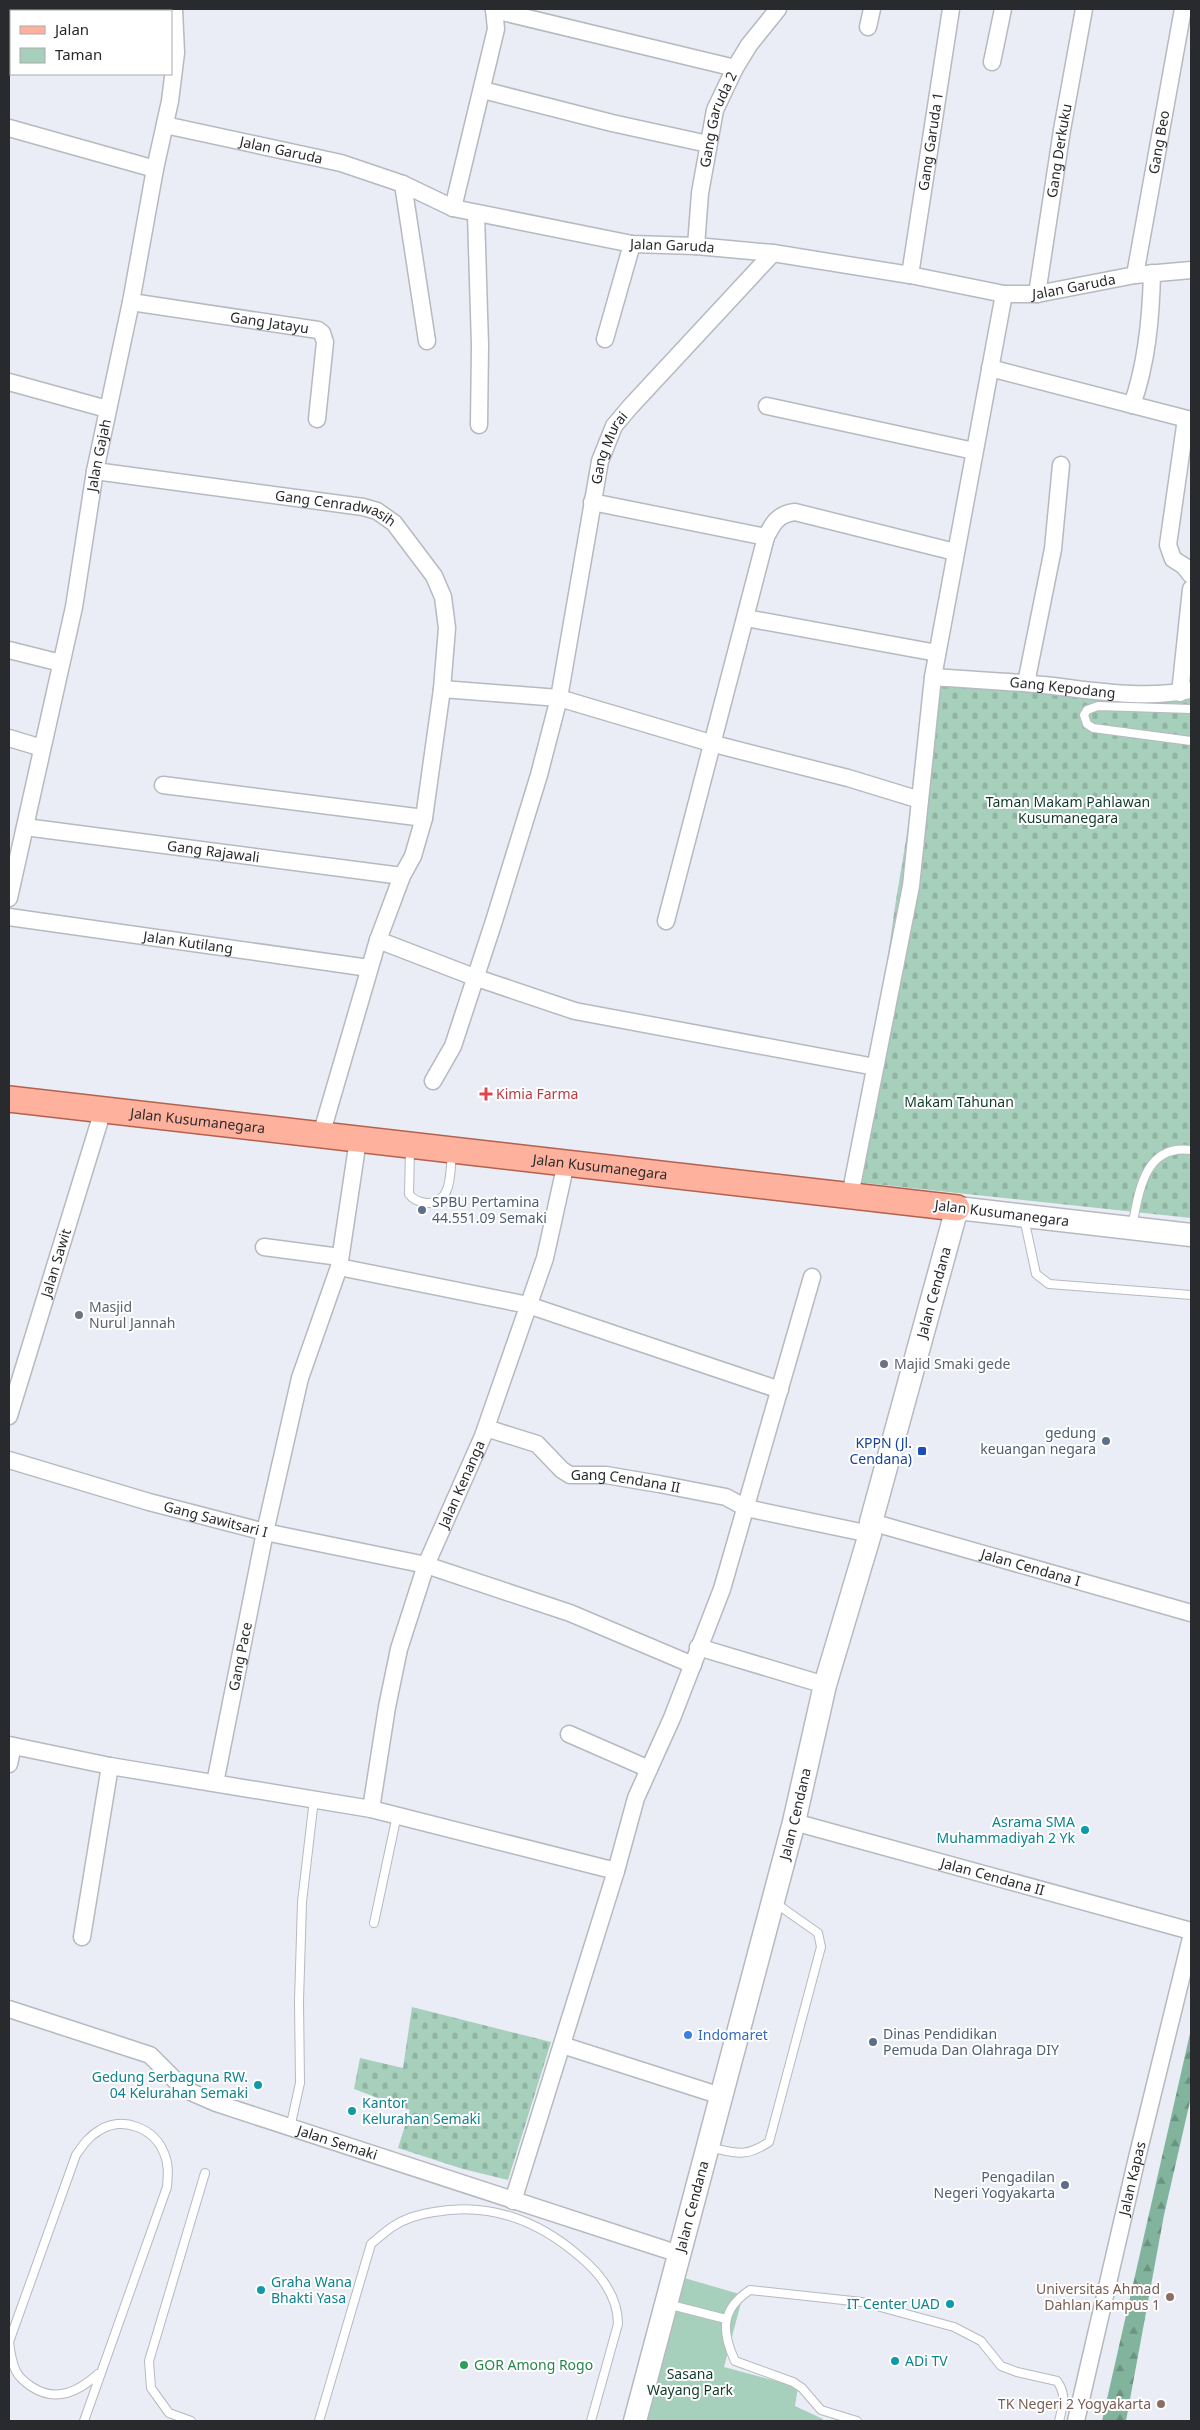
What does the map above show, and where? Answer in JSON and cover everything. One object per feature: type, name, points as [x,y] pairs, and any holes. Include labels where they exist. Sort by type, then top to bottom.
[{"type":"main road","name":"Jalan Kusumanegara","points":[[9,1099],[1191,1235]]},
{"type":"main road","name":"Jalan Cendana","points":[[635,2421],[794,1822],[825,1685],[871,1528],[957,1208]]},
{"type":"street","name":"Jalan Gajah","points":[[9,898],[60,663],[76,599],[95,471],[130,302],[154,169],[170,101],[176,53],[174,9]]},
{"type":"street","name":"Gang Garuda 2","points":[[696,246],[700,193],[715,110],[734,68],[749,45],[778,9]]},
{"type":"street","points":[[868,27],[872,9]]},
{"type":"street","name":"Gang Garuda 1","points":[[910,275],[951,9]]},
{"type":"street","points":[[992,62],[1002,9]]},
{"type":"street","name":"Gang Derkuku","points":[[1037,294],[1062,130],[1084,9]]},
{"type":"street","name":"Gang Beo","points":[[1132,405],[1145,354],[1151,303],[1144,274],[1184,9]]},
{"type":"street","points":[[453,208],[483,90],[496,29],[494,10],[734,68]]},
{"type":"street","points":[[483,90],[612,123],[708,144]]},
{"type":"street","name":"Jalan Garuda","points":[[165,125],[340,162],[403,184],[453,208],[476,214],[632,244],[696,246],[773,253],[910,275],[1004,294],[1037,294],[1144,274],[1191,270]]},
{"type":"street","points":[[9,128],[154,169]]},
{"type":"street","points":[[403,184],[428,341]]},
{"type":"street","points":[[476,214],[480,345],[479,425]]},
{"type":"street","points":[[605,339],[632,244]]},
{"type":"street","name":"Gang Murai","points":[[433,1081],[453,1046],[510,870],[559,698],[600,461],[614,426],[773,253]]},
{"type":"street","points":[[850,1196],[911,886],[933,677],[1004,294]]},
{"type":"street","name":"Gang Jatayu","points":[[130,302],[318,330],[322,333],[325,342],[317,419]]},
{"type":"street","points":[[990,368],[1188,419],[1168,545],[1173,559],[1191,572]]},
{"type":"street","points":[[9,382],[107,409]]},
{"type":"street","points":[[767,406],[974,451]]},
{"type":"street","points":[[1026,683],[1053,549],[1061,464]]},
{"type":"street","name":"Gang Cenradwasih","points":[[95,471],[363,507],[386,517],[408,541],[434,576],[443,598],[446,628],[442,689],[424,818],[412,856],[402,876],[378,940],[321,1136]]},
{"type":"street","points":[[592,502],[766,537]]},
{"type":"street","points":[[666,921],[714,744],[766,537],[775,520],[780,516],[795,512],[955,552]]},
{"type":"street","points":[[1186,692],[1191,590]]},
{"type":"street","points":[[746,618],[937,653]]},
{"type":"street","points":[[9,650],[60,663]]},
{"type":"street","name":"Gang Kepodang","points":[[933,677],[1026,683],[1130,694],[1160,695],[1186,692]]},
{"type":"street","points":[[442,689],[559,698],[714,744],[848,778],[920,800]]},
{"type":"street","points":[[9,738],[42,748]]},
{"type":"street","points":[[163,785],[424,818]]},
{"type":"street","name":"Gang Rajawali","points":[[25,827],[402,876]]},
{"type":"street","name":"Jalan Kutilang","points":[[9,917],[369,968]]},
{"type":"street","points":[[378,940],[474,977],[575,1011],[603,1018],[709,1034],[875,1067]]},
{"type":"street","name":"Jalan Sawit","points":[[9,1416],[103,1110]]},
{"type":"street","name":"Gang Pace","points":[[215,1783],[265,1532],[300,1378],[339,1262],[358,1140]]},
{"type":"street","name":"Jalan Kenanga","points":[[371,1809],[387,1707],[399,1649],[426,1565],[486,1428],[545,1258],[566,1164]]},
{"type":"street","points":[[264,1247],[528,1305],[780,1390]]},
{"type":"street","points":[[513,2201],[616,1871],[636,1798],[672,1718],[722,1589],[812,1278]]},
{"type":"street","name":"Gang Cendana II","points":[[486,1428],[537,1444],[562,1470],[570,1475],[606,1475],[659,1484],[726,1497],[746,1508],[871,1528]]},
{"type":"street","name":"Gang Sawitsari I","points":[[9,1460],[149,1502],[265,1532],[426,1565],[570,1613],[693,1664]]},
{"type":"street","name":"Jalan Cendana I","points":[[871,1528],[1191,1613]]},
{"type":"street","points":[[698,1647],[825,1685]]},
{"type":"street","points":[[569,1734],[649,1769]]},
{"type":"street","points":[[9,1764],[11,1746],[110,1766],[371,1809],[616,1871]]},
{"type":"street","points":[[82,1937],[110,1766]]},
{"type":"street","name":"Jalan Cendana II","points":[[794,1822],[1191,1931]]},
{"type":"street","name":"Jalan Kapas","points":[[1076,2421],[1136,2162],[1191,1938]]},
{"type":"street","name":"Jalan Semaki","points":[[9,2009],[150,2055],[184,2089],[216,2104],[680,2254]]},
{"type":"street","points":[[562,2045],[721,2096]]},
{"type":"lane","points":[[1191,709],[1098,706],[1087,710],[1084,715],[1087,724],[1094,728],[1191,741]]},
{"type":"lane","points":[[410,1146],[409,1194],[417,1201],[428,1203],[442,1200],[446,1194],[452,1150]]},
{"type":"lane","points":[[1132,1228],[1138,1198],[1148,1169],[1170,1151],[1181,1148],[1191,1150]]},
{"type":"lane","points":[[1023,1216],[1036,1274],[1049,1284],[1191,1295]]},
{"type":"lane","points":[[290,2128],[300,2083],[299,2001],[302,1902],[314,1799]]},
{"type":"lane","points":[[374,1923],[397,1815]]},
{"type":"lane","points":[[708,2146],[732,2152],[754,2152],[769,2142],[821,1947],[818,1933],[773,1901]]},
{"type":"lane","points":[[84,2421],[167,2187],[168,2168],[164,2152],[153,2136],[136,2126],[118,2124],[100,2129],[85,2141],[76,2155],[9,2341],[16,2373],[39,2392],[55,2395],[71,2393],[84,2386],[100,2373]]},
{"type":"lane","points":[[191,2421],[169,2413],[151,2388],[149,2361],[205,2173]]},
{"type":"lane","points":[[319,2421],[371,2244],[392,2226],[417,2215],[451,2209],[479,2209],[506,2213],[538,2226],[588,2263],[608,2287],[618,2311],[618,2324],[591,2421]]},
{"type":"lane","points":[[857,2421],[821,2410],[802,2388],[793,2382],[735,2361],[728,2345],[726,2319],[736,2300],[750,2290],[862,2302],[954,2327],[981,2341],[1001,2366],[1057,2381],[1064,2390],[1064,2401],[1059,2421]]},
{"type":"lane","points":[[666,2303],[726,2319]]},
{"type":"green space","name":"Taman Makam Pahlawan Kusumanegara","points":[[933,677],[1191,693],[1191,1218],[855,1182],[896,900]]},
{"type":"green space","points":[[412,2007],[551,2042],[508,2180],[463,2169],[398,2148],[410,2110],[354,2089],[360,2058],[403,2068]]},
{"type":"green space","points":[[1191,2029],[1191,2097],[1164,2215],[1126,2421],[1102,2421]]},
{"type":"green space","name":"Sasana Wayang Park","points":[[681,2277],[743,2295],[724,2367],[798,2387],[795,2406],[823,2419],[823,2421],[640,2421]]},
{"type":"place","name":"Kimia Farma","points":[[486,1094]]},
{"type":"place","name":"SPBU Pertamina 44.551.09 Semaki","points":[[422,1210]]},
{"type":"place","name":"Masjid Nurul Jannah","points":[[79,1315]]},
{"type":"place","name":"Majid Smaki gede","points":[[884,1364]]},
{"type":"place","name":"gedung keuangan negara","points":[[1106,1441]]},
{"type":"place","name":"KPPN (Jl. Cendana)","points":[[922,1451]]},
{"type":"place","name":"Asrama SMA Muhammadiyah 2 Yk","points":[[1085,1830]]},
{"type":"place","name":"Indomaret","points":[[688,2035]]},
{"type":"place","name":"Dinas Pendidikan Pemuda Dan Olahraga DIY","points":[[873,2042]]},
{"type":"place","name":"Gedung Serbaguna RW. 04 Kelurahan Semaki","points":[[258,2085]]},
{"type":"place","name":"Kantor Kelurahan Semaki","points":[[352,2111]]},
{"type":"place","name":"Pengadilan Negeri Yogyakarta","points":[[1065,2185]]},
{"type":"place","name":"Graha Wana Bhakti Yasa","points":[[261,2290]]},
{"type":"place","name":"Universitas Ahmad Dahlan Kampus 1","points":[[1170,2297]]},
{"type":"place","name":"IT Center UAD","points":[[950,2304]]},
{"type":"place","name":"ADi TV","points":[[895,2361]]},
{"type":"place","name":"GOR Among Rogo","points":[[464,2365]]},
{"type":"place","name":"TK Negeri 2 Yogyakarta","points":[[1161,2404]]},
{"type":"park label","name":"Makam Tahunan","points":[[959,1102]]}]
